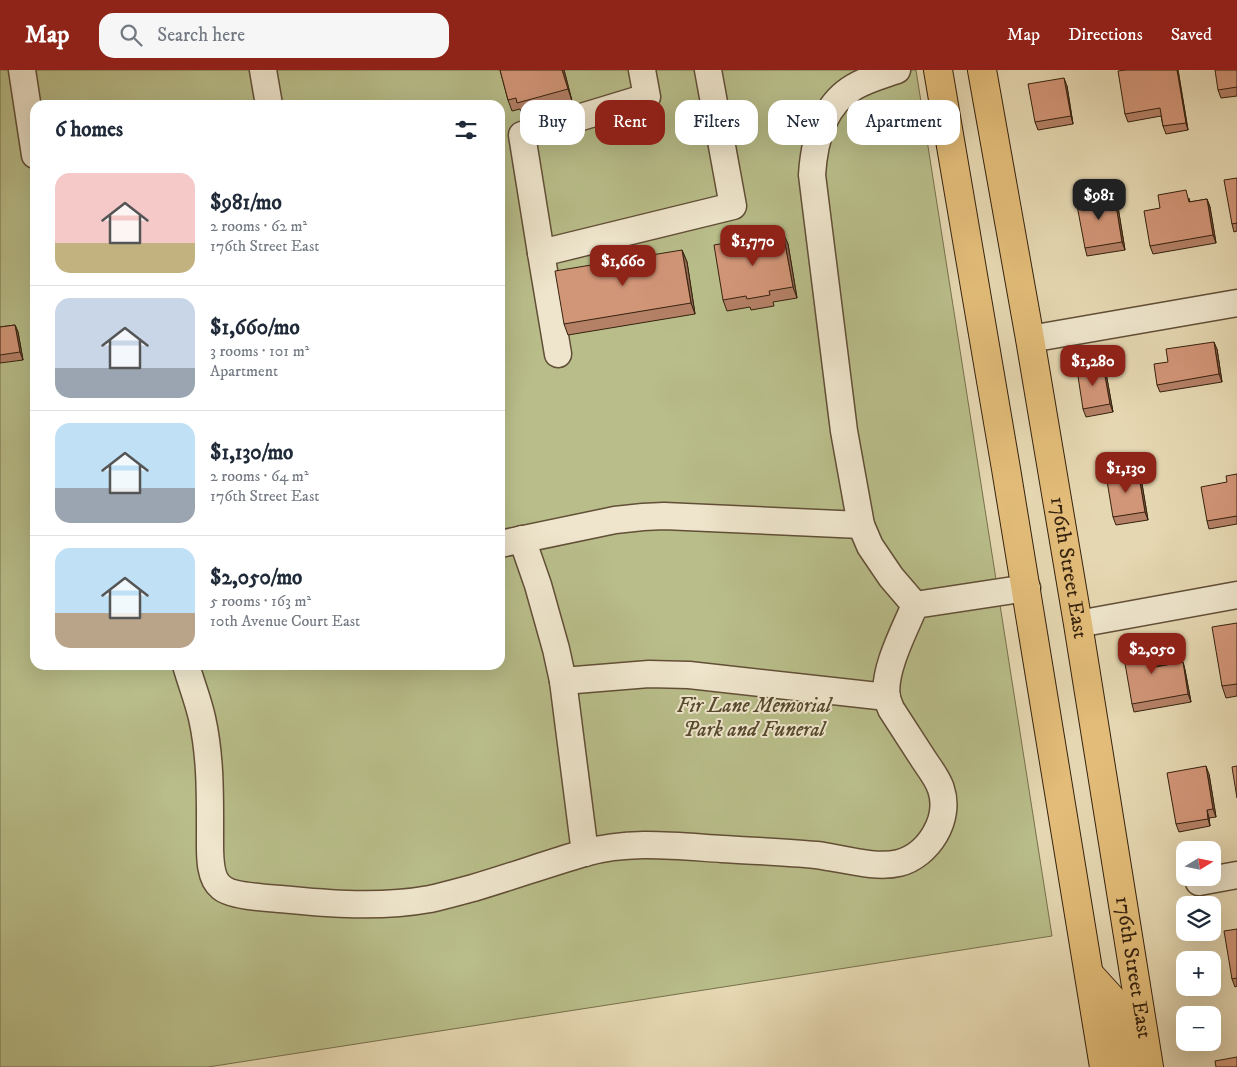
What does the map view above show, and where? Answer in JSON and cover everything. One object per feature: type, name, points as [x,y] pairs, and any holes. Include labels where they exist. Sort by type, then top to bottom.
[{"type":"main road","name":"176th Street East","points":[[938,70],[1027,588],[1104,1067]]},
{"type":"main road","name":"176th Street East","points":[[982,70],[1078,624],[1149,1067]]},
{"type":"main road","points":[[1089,972],[1110,998],[1115,1008],[1126,1067]]},
{"type":"street","points":[[22,70],[30,122]]},
{"type":"street","points":[[263,70],[268,100]]},
{"type":"street","points":[[558,354],[522,135],[647,97],[642,70]]},
{"type":"street","points":[[541,252],[733,206],[708,70]]},
{"type":"street","points":[[897,70],[854,87],[830,108],[817,139],[812,175],[844,431],[861,525],[870,546],[880,562],[915,605]]},
{"type":"street","points":[[1030,339],[1237,302]]},
{"type":"street","points":[[585,852],[563,680],[556,649],[538,585],[511,542],[643,516],[861,525]]},
{"type":"street","points":[[915,605],[1027,588]]},
{"type":"street","points":[[1078,624],[1237,595]]},
{"type":"street","points":[[187,670],[202,719],[210,771],[210,861],[214,877],[221,888],[239,894],[266,898],[348,904],[415,901],[474,887],[585,852],[633,844],[818,856],[886,865],[901,863],[914,857],[925,847],[941,825],[944,805],[941,788],[891,709],[887,697],[887,680],[892,658],[915,605]]},
{"type":"street","points":[[563,680],[649,674],[688,675],[887,697]]},
{"type":"street","points":[[1221,878],[1237,875]]},
{"type":"green space","name":"Fir Lane Memorial Park and Funeral","points":[[0,70],[916,70],[921,100],[847,100],[847,145],[928,145],[1052,936],[208,1067],[0,1067]]},
{"type":"building","points":[[500,70],[562,70],[568,89],[528,100],[520,100],[520,102],[517,103],[516,98],[508,100]]},
{"type":"building","points":[[1177,70],[1186,123],[1163,126],[1160,108],[1125,114],[1118,71]]},
{"type":"building","points":[[1215,70],[1237,70],[1237,87],[1218,90]]},
{"type":"building","points":[[1064,78],[1071,116],[1035,122],[1028,84]]},
{"type":"building","points":[[1237,178],[1237,223],[1232,224],[1224,180]]},
{"type":"building","points":[[1186,190],[1189,202],[1207,199],[1213,235],[1150,246],[1144,211],[1160,208],[1158,195]]},
{"type":"building","points":[[1114,193],[1122,242],[1085,248],[1076,200]]},
{"type":"building","points":[[783,233],[793,287],[769,291],[770,295],[747,299],[746,296],[723,300],[714,245]]},
{"type":"building","points":[[682,250],[691,303],[564,324],[555,271]]},
{"type":"building","points":[[15,325],[20,352],[0,355],[0,327]]},
{"type":"building","points":[[1214,342],[1219,374],[1157,385],[1154,364],[1168,362],[1166,349]]},
{"type":"building","points":[[1103,365],[1110,404],[1083,409],[1077,370]]},
{"type":"building","points":[[1138,470],[1145,512],[1113,517],[1106,475]]},
{"type":"building","points":[[1237,474],[1237,516],[1207,521],[1201,487],[1227,482],[1226,476]]},
{"type":"building","points":[[1237,623],[1237,684],[1222,686],[1212,627]]},
{"type":"building","points":[[1152,641],[1156,667],[1183,662],[1188,694],[1132,704],[1122,646]]},
{"type":"building","points":[[1206,766],[1213,809],[1207,810],[1208,819],[1176,824],[1167,773]]},
{"type":"building","points":[[1237,766],[1237,798],[1232,767]]},
{"type":"building","points":[[1237,929],[1237,978],[1232,979],[1224,931]]},
{"type":"building","points":[[1237,1057],[1237,1067],[1216,1067],[1215,1061]]}]
